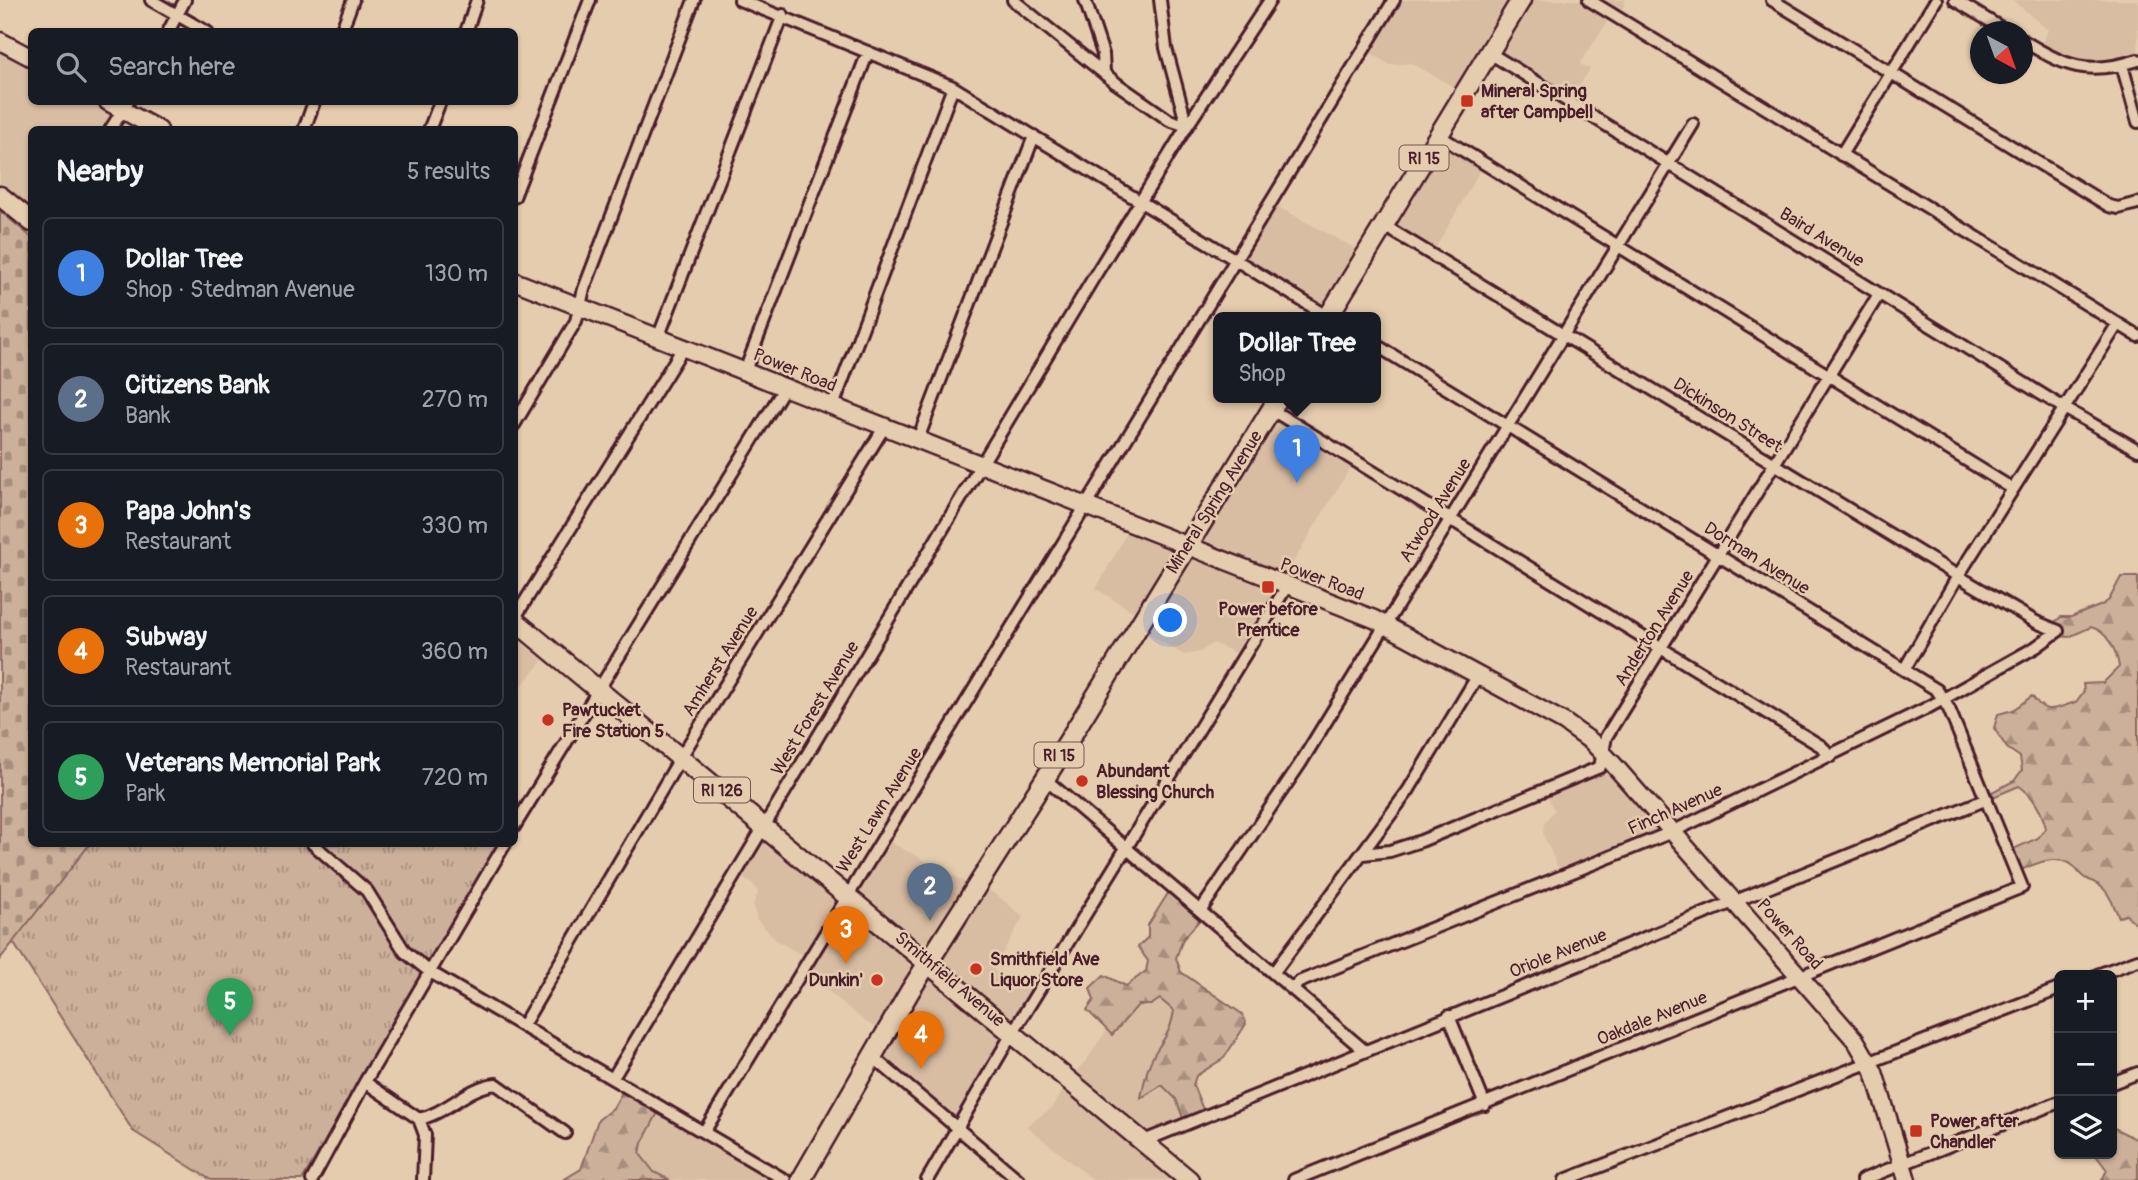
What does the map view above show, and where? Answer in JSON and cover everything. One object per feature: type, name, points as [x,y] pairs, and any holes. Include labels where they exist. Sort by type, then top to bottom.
[{"type":"main road","name":"RI 15","points":[[1331,312],[1521,0]]},
{"type":"main road","points":[[0,41],[28,56]]},
{"type":"main road","points":[[126,106],[154,126]]},
{"type":"main road","points":[[0,197],[28,219]]},
{"type":"main road","name":"Power Road","points":[[518,283],[1385,624],[1564,722],[1603,753],[1802,976],[1856,1041],[1869,1062],[1905,1172]]},
{"type":"main road","name":"Mineral Spring Avenue","points":[[801,1180],[929,961],[1045,779],[1275,404]]},
{"type":"main road","name":"Smithfield Avenue","points":[[518,623],[929,961],[1189,1180]]},
{"type":"street","points":[[151,0],[200,28]]},
{"type":"street","points":[[170,28],[185,0]]},
{"type":"street","points":[[342,28],[353,0]]},
{"type":"street","points":[[467,28],[477,0]]},
{"type":"street","points":[[518,187],[590,0]]},
{"type":"street","points":[[518,419],[576,321],[694,0]]},
{"type":"street","points":[[740,0],[783,15],[953,87],[1320,312]]},
{"type":"street","points":[[1013,0],[1169,120],[1186,126]]},
{"type":"street","points":[[1086,0],[1103,54],[1104,72]]},
{"type":"street","points":[[1160,0],[1167,48],[1186,126]]},
{"type":"street","name":"West Forest Avenue","points":[[613,1078],[1186,126],[1270,0]]},
{"type":"street","name":"West Lawn Avenue","points":[[704,1132],[1394,0]]},
{"type":"street","points":[[1589,0],[2138,336]]},
{"type":"street","points":[[1772,0],[2109,206],[2118,208],[2138,203]]},
{"type":"street","points":[[1841,155],[1936,0]]},
{"type":"street","points":[[1955,0],[1990,21]]},
{"type":"street","points":[[658,338],[783,15]]},
{"type":"street","points":[[2033,47],[2055,60],[2081,69],[2122,65],[2138,60]]},
{"type":"street","points":[[745,371],[868,51]]},
{"type":"street","name":"Baird Avenue","points":[[1488,52],[2064,408],[2138,450]]},
{"type":"street","points":[[2122,65],[2138,122]]},
{"type":"street","points":[[833,406],[953,87]]},
{"type":"street","points":[[305,126],[313,105]]},
{"type":"street","points":[[431,126],[439,105]]},
{"type":"street","points":[[113,126],[126,106]]},
{"type":"street","name":"Atwood Avenue","points":[[1201,909],[1300,764],[1693,124]]},
{"type":"street","points":[[1438,135],[2012,489]]},
{"type":"street","points":[[918,439],[1034,136]]},
{"type":"street","name":"Dickinson Street","points":[[1383,225],[1958,576],[2036,622],[2058,631]]},
{"type":"street","name":"Anderton Avenue","points":[[1363,854],[1390,851],[1421,841],[1600,767],[1605,737],[1662,649],[1879,294]]},
{"type":"street","points":[[1903,670],[2012,489],[2118,325]]},
{"type":"street","points":[[518,614],[683,348]]},
{"type":"street","name":"Dorman Avenue","points":[[1381,348],[1937,690],[1944,699],[2022,887]]},
{"type":"street","points":[[518,821],[785,387]]},
{"type":"street","points":[[1275,404],[1450,519],[1821,746],[1831,756]]},
{"type":"street","name":"Amherst Avenue","points":[[523,1025],[681,757],[885,426]]},
{"type":"street","points":[[927,1180],[959,1130],[1013,1032],[1287,586]]},
{"type":"street","name":"Finch Avenue","points":[[1293,988],[1298,982],[1446,921],[1672,832],[1944,699],[2036,647],[2058,631]]},
{"type":"street","points":[[1274,972],[1408,791],[1478,675]]},
{"type":"street","points":[[1045,779],[1365,1051]]},
{"type":"street","name":"Oriole Avenue","points":[[1143,1141],[1987,799]]},
{"type":"street","points":[[316,847],[367,891],[405,952],[430,972],[785,1180]]},
{"type":"street","points":[[312,1180],[365,1082],[503,847]]},
{"type":"street","name":"Oakdale Avenue","points":[[1294,1180],[2022,887]]},
{"type":"street","points":[[2111,970],[2138,960]]},
{"type":"street","points":[[1564,1180],[2054,991]]},
{"type":"street","points":[[1448,1016],[1485,1105]]},
{"type":"street","points":[[874,1058],[1019,1180]]},
{"type":"street","points":[[2117,1081],[2138,1073]]},
{"type":"street","points":[[365,1082],[419,1119],[425,1135],[423,1180]]},
{"type":"street","points":[[419,1119],[435,1115],[479,1088],[496,1084],[565,1133]]},
{"type":"street","points":[[1862,1180],[1905,1172],[2054,1104]]},
{"type":"shaded area","points":[[1389,0],[1626,0],[1619,17],[1611,16],[1580,64],[1590,69],[1569,102],[1490,53],[1460,91],[1412,63],[1390,65],[1361,47]]},
{"type":"shaded area","points":[[2012,0],[2138,0],[2138,56],[2080,68],[2039,50],[2048,30]]},
{"type":"shaded area","points":[[0,41],[28,56],[28,105],[116,105],[154,126],[28,126],[28,220],[0,197]]},
{"type":"shaded area","points":[[1438,135],[1482,167],[1432,254],[1383,220]]},
{"type":"shaded area","points":[[1267,201],[1362,252],[1327,312],[1232,255]]},
{"type":"shaded area","points":[[1268,409],[1355,460],[1281,582],[1285,585],[1240,655],[1213,643],[1200,652],[1184,655],[1137,627],[1139,615],[1096,589],[1131,525],[1182,545]]},
{"type":"shaded area","points":[[518,639],[543,660],[518,690]]},
{"type":"shaded area","points":[[1602,754],[1670,832],[1561,874],[1543,834],[1544,824],[1554,810],[1544,789],[1598,763]]},
{"type":"shaded area","points":[[759,830],[845,892],[881,837],[974,887],[978,884],[998,896],[1023,917],[993,970],[1035,991],[959,1125],[874,1060],[887,1033],[865,1022],[820,984],[799,974],[806,957],[777,941],[757,920],[753,906],[758,892],[753,884],[735,874]]},
{"type":"shaded area","points":[[1160,999],[1174,1012],[1171,1028],[1158,1049],[1142,1098],[1162,1085],[1176,1099],[1184,1121],[1142,1138],[1188,1180],[1093,1180],[1026,1126],[1053,1107],[1070,1078],[1085,1062],[1107,1030],[1112,1034],[1138,1005]]},
{"type":"shaded area","points":[[661,1107],[784,1180],[670,1180],[654,1172],[640,1154],[642,1143]]},
{"type":"green space","points":[[0,211],[28,234],[28,847],[88,847],[0,959]]},
{"type":"green space","points":[[2121,577],[2138,577],[2138,925],[2126,915],[2119,917],[2110,897],[2103,889],[2083,877],[2069,863],[2049,860],[2016,872],[2009,851],[2038,838],[2046,828],[2042,816],[2033,799],[2019,786],[1986,800],[1984,796],[2014,781],[2022,770],[2020,757],[2007,748],[1994,728],[1998,714],[2013,710],[2032,696],[2047,709],[2076,702],[2084,691],[2083,684],[2103,683],[2119,667],[2110,642],[2097,629],[2091,627],[2069,637],[2049,635],[2045,630],[2061,617],[2071,617],[2102,605],[2109,600]]},
{"type":"green space","points":[[88,847],[497,847],[302,1180],[211,1180],[133,1131],[13,942]]},
{"type":"green space","points":[[1172,887],[1204,915],[1183,939],[1176,958],[1181,972],[1242,1014],[1246,1024],[1224,1058],[1196,1076],[1193,1085],[1204,1112],[1184,1121],[1176,1099],[1162,1085],[1141,1098],[1149,1066],[1168,1031],[1174,1011],[1160,999],[1151,1005],[1138,1005],[1112,1035],[1087,1010],[1094,1000],[1090,988],[1104,975],[1126,986],[1146,971],[1148,961],[1138,947],[1148,937],[1148,925]]},
{"type":"green space","points":[[625,1087],[661,1107],[642,1143],[640,1154],[654,1172],[670,1180],[563,1180],[581,1169],[598,1120],[613,1108]]},
{"type":"green space","points":[[2117,1130],[2138,1140],[2138,1180],[2102,1180],[2107,1170],[2099,1159],[2117,1159]]},
{"type":"place","name":"Mineral Spring after Campbell","points":[[1467,101]]},
{"type":"place","name":"Dollar Tree","points":[[1297,483]]},
{"type":"place","name":"Power before Prentice","points":[[1268,587]]},
{"type":"place","name":"Pawtucket Fire Station 5","points":[[548,720]]},
{"type":"place","name":"Abundant Blessing Church","points":[[1082,781]]},
{"type":"place","name":"Citizens Bank","points":[[930,921]]},
{"type":"place","name":"Papa John's","points":[[846,964]]},
{"type":"place","name":"Smithfield Ave Liquor Store","points":[[976,969]]},
{"type":"place","name":"Dunkin'","points":[[877,980]]},
{"type":"place","name":"Veterans Memorial Park","points":[[230,1036]]},
{"type":"place","name":"Subway","points":[[921,1069]]},
{"type":"place","name":"Power after Chandler","points":[[1916,1131]]}]
